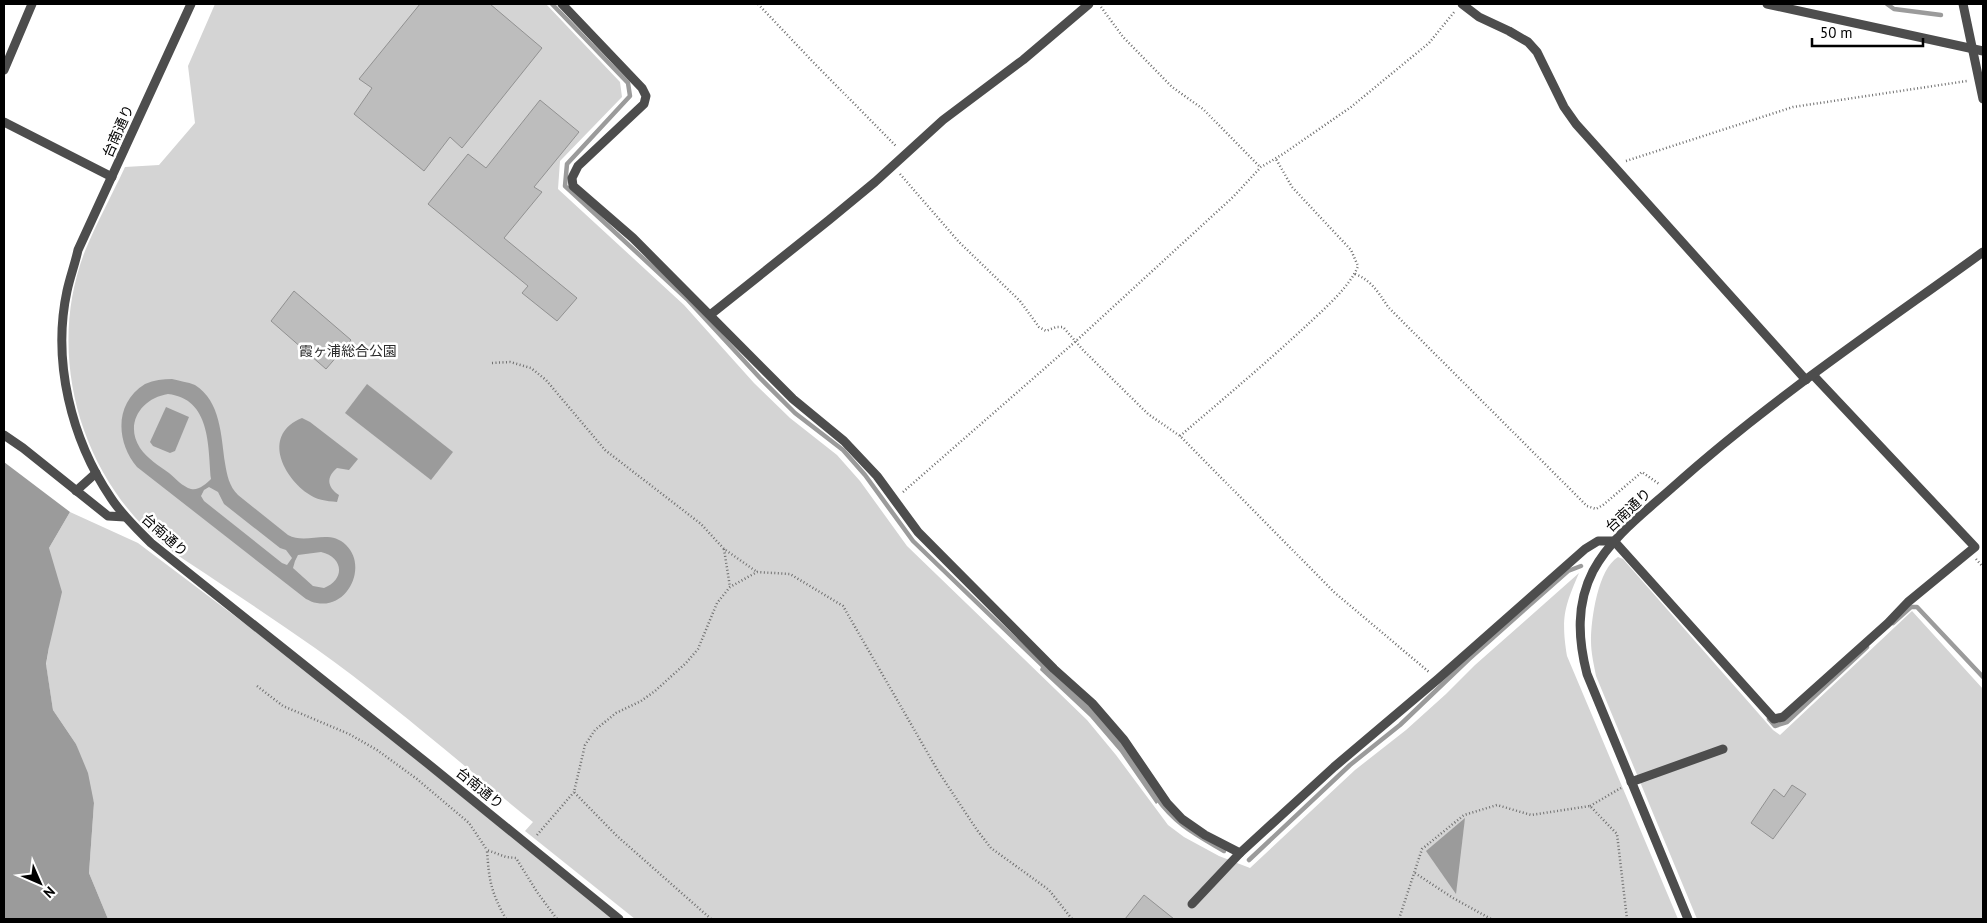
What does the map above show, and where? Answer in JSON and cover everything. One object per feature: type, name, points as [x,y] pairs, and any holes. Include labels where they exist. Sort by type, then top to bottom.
[{"type":"street","points":[[4,70],[32,4]]},
{"type":"street","name":"台南通り","points":[[191,4],[78,250],[67,291],[62,344],[68,395],[82,445],[96,473],[125,517],[168,558],[412,751],[619,919]]},
{"type":"street","points":[[562,4],[642,88],[646,96],[644,104],[578,166],[572,178],[574,186],[633,238],[793,400],[844,441],[876,476],[918,532],[1054,669],[1092,704],[1124,740],[1167,803],[1182,820],[1206,835],[1240,852]]},
{"type":"street","points":[[710,315],[830,220],[944,120],[1023,60],[1089,4]]},
{"type":"street","points":[[1192,904],[1240,852],[1334,767],[1438,680],[1585,549],[1598,542],[1614,541],[1774,719],[1783,716],[1888,623],[1908,602],[1975,546],[1810,377],[1576,124],[1564,107],[1537,52],[1528,42],[1479,17],[1461,4]]},
{"type":"street","points":[[1767,4],[1983,51]]},
{"type":"street","points":[[1963,4],[1983,99]]},
{"type":"street","points":[[4,122],[112,177]]},
{"type":"street","name":"台南通り","points":[[1688,919],[1587,674],[1581,649],[1580,608],[1593,571],[1614,541],[1668,492],[1767,408],[1983,252]]},
{"type":"street","points":[[4,435],[108,516],[125,517]]},
{"type":"street","points":[[76,491],[96,473]]},
{"type":"street","points":[[1631,782],[1723,749]]},
{"type":"path","points":[[758,4],[814,64],[904,154]]},
{"type":"path","points":[[1098,4],[1123,37],[1172,87],[1203,109],[1261,167]]},
{"type":"path","points":[[894,500],[1076,341],[1233,197],[1261,167],[1276,159],[1351,108],[1429,43],[1461,4]]},
{"type":"path","points":[[1616,167],[1644,154],[1793,107],[1979,79]]},
{"type":"path","points":[[1180,436],[1326,308],[1355,274],[1358,266],[1351,250],[1292,187],[1276,159]]},
{"type":"path","points":[[892,165],[959,242],[1020,301],[1039,327],[1046,331],[1056,327],[1063,327],[1148,414],[1180,436],[1335,594],[1438,680]]},
{"type":"path","points":[[1355,274],[1363,277],[1374,287],[1388,307],[1587,506],[1596,509],[1603,505],[1642,472],[1649,475],[1668,492]]},
{"type":"path","points":[[492,363],[510,362],[531,368],[546,380],[604,450],[701,524],[724,549],[756,572],[790,574],[843,606],[938,771],[990,848],[1049,890],[1072,919]]},
{"type":"path","points":[[724,549],[730,587]]},
{"type":"path","points":[[536,834],[574,792],[585,745],[595,730],[616,713],[641,701],[655,691],[686,663],[698,649],[717,603],[730,587],[756,572]]},
{"type":"path","points":[[257,686],[284,706],[349,734],[377,750],[418,779],[469,823],[488,850],[489,873],[493,895],[506,919]]},
{"type":"path","points":[[1399,919],[1422,849],[1464,815],[1498,805],[1531,814],[1590,806],[1631,782]]},
{"type":"path","points":[[574,792],[617,836],[711,919]]},
{"type":"path","points":[[1590,806],[1617,834],[1627,919]]},
{"type":"path","points":[[488,850],[506,857],[516,858],[537,892],[557,919]]},
{"type":"path","points":[[1415,873],[1453,898],[1491,919]]},
{"type":"green space","name":"霞ヶ浦総合公園","points":[[215,4],[546,4],[620,82],[622,97],[560,161],[558,189],[684,305],[754,383],[790,418],[837,455],[860,481],[907,546],[1087,720],[1116,755],[1168,825],[1184,837],[1219,856],[1250,868],[1355,770],[1406,730],[1475,665],[1579,573],[1565,613],[1564,632],[1567,656],[1678,919],[635,919],[525,831],[533,822],[398,711],[315,648],[159,541],[131,513],[108,480],[90,445],[77,407],[70,368],[69,329],[74,289],[85,251],[125,167],[159,165],[195,123],[188,66]]},
{"type":"green space","points":[[70,512],[138,543],[285,654],[614,919],[108,919],[89,873],[94,803],[76,744],[53,710],[46,665],[49,647],[49,548]]},
{"type":"green space","points":[[1618,557],[1623,559],[1773,730],[1780,735],[1912,611],[1983,689],[1983,919],[1697,919],[1596,676],[1591,641],[1594,608],[1605,572]]},
{"type":"shaded area","points":[[172,379],[195,385],[210,400],[221,431],[230,484],[238,495],[288,535],[295,538],[332,538],[346,545],[352,554],[355,574],[346,593],[328,603],[317,603],[306,599],[137,467],[130,457],[122,435],[123,412],[135,392],[145,384]],"holes":[[[168,394],[182,398],[192,405],[200,414],[204,426],[209,452],[211,479],[196,489],[185,486],[153,462],[140,448],[136,439],[134,430],[138,413],[150,401]],[[209,487],[218,492],[224,504],[280,548],[286,550],[292,558],[287,565],[204,501],[201,496],[204,490]],[[321,552],[328,555],[334,558],[337,563],[339,574],[331,584],[324,588],[313,586],[293,568],[298,555]]]},
{"type":"shaded area","points":[[367,384],[453,452],[431,480],[345,413]]},
{"type":"shaded area","points":[[166,407],[189,417],[175,451],[170,453],[153,446],[150,442]]},
{"type":"shaded area","points":[[302,418],[358,459],[349,470],[337,468],[331,475],[330,485],[339,495],[337,502],[318,499],[307,493],[290,476],[284,465],[280,454],[283,434],[290,425]]},
{"type":"shaded area","points":[[4,462],[70,512],[49,548],[62,592],[46,664],[53,710],[76,744],[88,773],[94,803],[89,873],[108,919],[4,919]]},
{"type":"shaded area","points":[[1043,661],[1096,711],[1125,747],[1162,799],[1156,804],[1120,752],[1090,717],[1040,670]]},
{"type":"shaded area","points":[[1465,818],[1456,894],[1426,851]]},
{"type":"building","points":[[420,4],[490,4],[542,48],[462,148],[450,137],[424,171],[354,114],[372,88],[359,79]]},
{"type":"building","points":[[540,100],[579,132],[534,187],[542,192],[504,238],[577,298],[557,321],[522,293],[528,286],[428,204],[468,154],[486,168]]},
{"type":"building","points":[[294,291],[351,340],[326,369],[271,321]]},
{"type":"building","points":[[1792,785],[1806,794],[1773,839],[1751,823],[1774,789],[1784,797]]},
{"type":"building","points":[[1144,895],[1174,919],[1125,919]]},
{"type":"waterway","points":[[552,4],[628,83],[630,96],[567,164],[565,186],[687,299],[795,413],[843,450],[865,475],[913,541],[1045,668]]},
{"type":"waterway","points":[[1887,4],[1894,9],[1941,15]]},
{"type":"waterway","points":[[1249,860],[1350,765],[1400,725],[1469,659],[1568,571],[1581,566]]},
{"type":"waterway","points":[[1893,623],[1911,607],[1917,607],[1983,677]]},
{"type":"waterway","points":[[1769,719],[1775,726],[1787,722],[1867,647]]},
{"type":"waterway","points":[[1156,797],[1163,807],[1179,822],[1224,851]]}]
